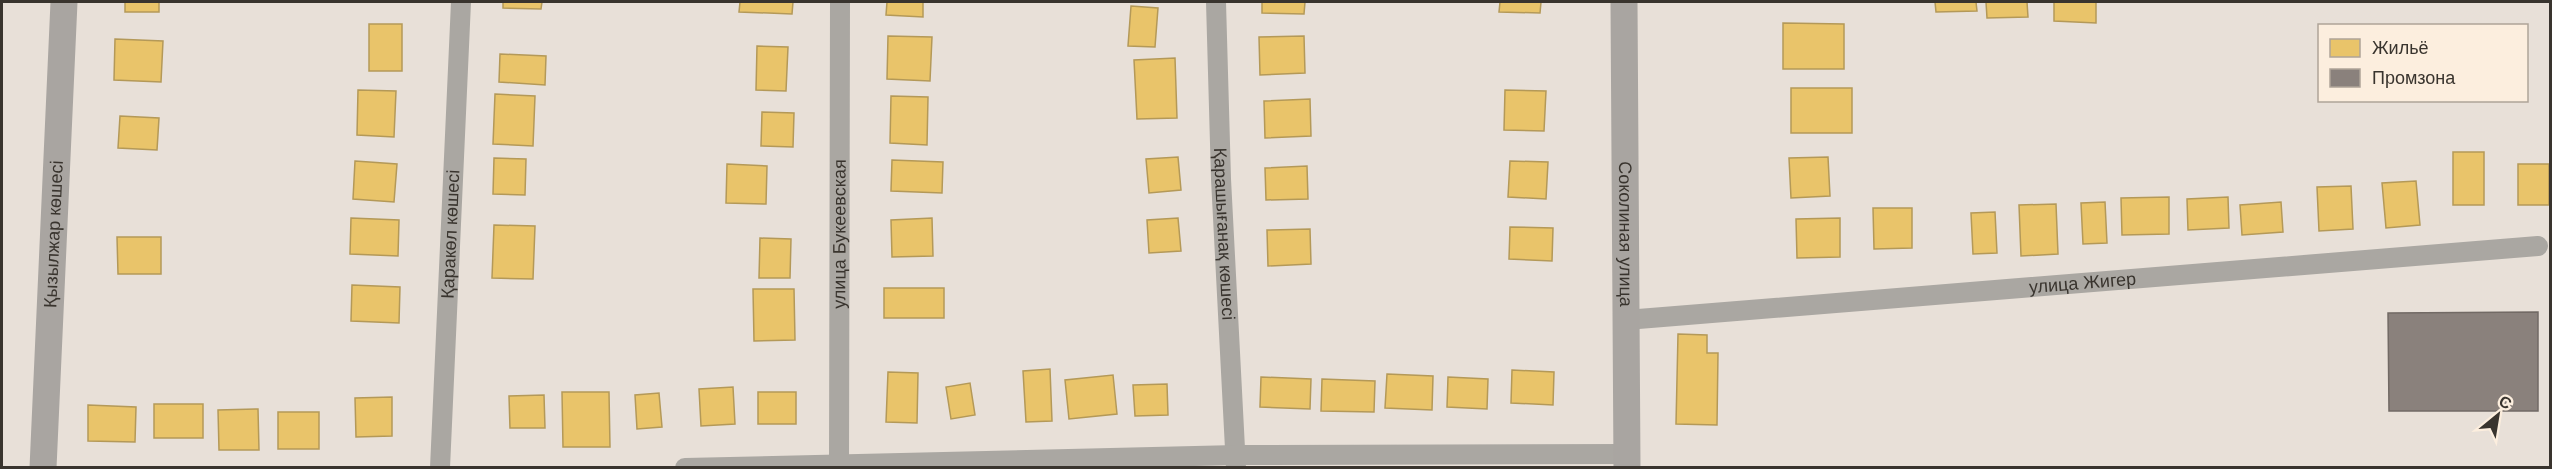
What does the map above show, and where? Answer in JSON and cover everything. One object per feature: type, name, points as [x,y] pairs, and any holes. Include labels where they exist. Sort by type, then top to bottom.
[{"type":"street","name":"Қызылжар көшесі","points":[[43,468],[64,2]]},
{"type":"street","name":"Қаракөл көшесі","points":[[440,468],[461,2]]},
{"type":"street","name":"улица Букеевская","points":[[839,465],[840,2]]},
{"type":"street","name":"Қарашығанақ көшесі","points":[[1216,2],[1221,180],[1236,462]]},
{"type":"street","name":"Соколиная улица","points":[[1624,2],[1627,461]]},
{"type":"street","name":"улица Жигер","points":[[1626,320],[2538,246]]},
{"type":"street","points":[[685,468],[1236,462],[1627,461]]},
{"type":"building: Жильё","points":[[125,2],[159,2],[159,12],[125,12]]},
{"type":"building: Жильё","points":[[503,2],[542,2],[541,9],[503,8]]},
{"type":"building: Жильё","points":[[740,2],[793,2],[792,14],[739,12]]},
{"type":"building: Жильё","points":[[887,2],[923,2],[923,17],[886,15]]},
{"type":"building: Жильё","points":[[1262,2],[1305,2],[1304,14],[1262,13]]},
{"type":"building: Жильё","points":[[1500,2],[1541,2],[1540,13],[1499,12]]},
{"type":"building: Жильё","points":[[1935,2],[1976,2],[1977,11],[1936,12]]},
{"type":"building: Жильё","points":[[1986,2],[2027,2],[2028,17],[1987,18]]},
{"type":"building: Жильё","points":[[2054,2],[2096,2],[2096,23],[2054,21]]},
{"type":"building: Жильё","points":[[1131,6],[1158,8],[1155,47],[1128,46]]},
{"type":"building: Жильё","points":[[1783,23],[1844,24],[1844,69],[1783,69]]},
{"type":"building: Жильё","points":[[369,24],[402,24],[402,71],[369,71]]},
{"type":"building: Жильё","points":[[888,36],[932,37],[930,81],[887,79]]},
{"type":"building: Жильё","points":[[1304,36],[1305,73],[1260,75],[1259,37]]},
{"type":"building: Жильё","points":[[115,39],[163,41],[161,82],[114,80]]},
{"type":"building: Жильё","points":[[757,46],[788,47],[786,91],[756,90]]},
{"type":"building: Жильё","points":[[500,54],[546,56],[545,85],[499,82]]},
{"type":"building: Жильё","points":[[1175,58],[1177,118],[1137,119],[1134,60]]},
{"type":"building: Жильё","points":[[1791,88],[1852,88],[1852,133],[1791,133]]},
{"type":"building: Жильё","points":[[358,90],[396,91],[394,137],[357,135]]},
{"type":"building: Жильё","points":[[1505,90],[1546,91],[1544,131],[1504,130]]},
{"type":"building: Жильё","points":[[495,94],[535,96],[533,146],[493,144]]},
{"type":"building: Жильё","points":[[891,96],[928,97],[927,145],[890,143]]},
{"type":"building: Жильё","points":[[1310,99],[1311,136],[1265,138],[1264,101]]},
{"type":"building: Жильё","points":[[762,112],[794,113],[793,147],[761,146]]},
{"type":"building: Жильё","points":[[120,116],[159,118],[157,150],[118,148]]},
{"type":"building: Жильё","points":[[2453,152],[2484,152],[2484,205],[2453,205]]},
{"type":"building: Жильё","points":[[1178,157],[1181,190],[1149,193],[1146,159]]},
{"type":"building: Жильё","points":[[1828,157],[1830,196],[1791,198],[1789,158]]},
{"type":"building: Жильё","points":[[494,158],[526,159],[525,195],[493,194]]},
{"type":"building: Жильё","points":[[892,160],[943,162],[942,193],[891,191]]},
{"type":"building: Жильё","points":[[355,161],[397,164],[394,202],[353,199]]},
{"type":"building: Жильё","points":[[1510,161],[1548,162],[1546,199],[1508,197]]},
{"type":"building: Жильё","points":[[727,164],[767,166],[766,204],[726,203]]},
{"type":"building: Жильё","points":[[2518,164],[2549,164],[2549,205],[2518,205]]},
{"type":"building: Жильё","points":[[1307,166],[1308,199],[1266,200],[1265,168]]},
{"type":"building: Жильё","points":[[2416,181],[2420,225],[2386,228],[2382,183]]},
{"type":"building: Жильё","points":[[2351,186],[2353,229],[2319,231],[2317,187]]},
{"type":"building: Жильё","points":[[2169,197],[2169,234],[2122,235],[2121,198]]},
{"type":"building: Жильё","points":[[2228,197],[2229,228],[2188,230],[2187,199]]},
{"type":"building: Жильё","points":[[2105,202],[2107,243],[2083,244],[2081,203]]},
{"type":"building: Жильё","points":[[2281,202],[2283,232],[2242,235],[2240,205]]},
{"type":"building: Жильё","points":[[2056,204],[2058,254],[2021,256],[2019,205]]},
{"type":"building: Жильё","points":[[1873,208],[1912,208],[1912,248],[1874,249]]},
{"type":"building: Жильё","points":[[1995,212],[1997,253],[1973,254],[1971,213]]},
{"type":"building: Жильё","points":[[351,218],[399,220],[398,256],[350,254]]},
{"type":"building: Жильё","points":[[932,218],[933,256],[892,257],[891,220]]},
{"type":"building: Жильё","points":[[1178,218],[1181,251],[1149,253],[1147,220]]},
{"type":"building: Жильё","points":[[1840,218],[1840,257],[1797,258],[1796,219]]},
{"type":"building: Жильё","points":[[494,225],[535,226],[533,279],[492,278]]},
{"type":"building: Жильё","points":[[1510,227],[1553,228],[1552,261],[1509,259]]},
{"type":"building: Жильё","points":[[1310,229],[1311,264],[1268,266],[1267,230]]},
{"type":"building: Жильё","points":[[117,237],[161,237],[161,274],[118,274]]},
{"type":"building: Жильё","points":[[760,238],[791,239],[790,278],[759,278]]},
{"type":"building: Жильё","points":[[352,285],[400,287],[399,323],[351,321]]},
{"type":"building: Жильё","points":[[884,288],[944,288],[944,318],[884,318]]},
{"type":"building: Жильё","points":[[753,289],[794,289],[795,340],[754,341]]},
{"type":"building: Жильё","points":[[1678,334],[1707,335],[1707,353],[1718,353],[1717,425],[1676,424]]},
{"type":"building: Жильё","points":[[1050,369],[1052,421],[1026,422],[1023,371]]},
{"type":"building: Жильё","points":[[1512,370],[1554,372],[1553,405],[1511,403]]},
{"type":"building: Жильё","points":[[888,372],[918,373],[917,423],[886,422]]},
{"type":"building: Жильё","points":[[1387,374],[1433,376],[1432,410],[1385,408]]},
{"type":"building: Жильё","points":[[1113,375],[1117,414],[1069,419],[1065,380]]},
{"type":"building: Жильё","points":[[1261,377],[1311,379],[1310,409],[1260,407]]},
{"type":"building: Жильё","points":[[1448,377],[1488,379],[1487,409],[1447,407]]},
{"type":"building: Жильё","points":[[1322,379],[1375,381],[1374,412],[1321,411]]},
{"type":"building: Жильё","points":[[970,383],[975,415],[951,419],[946,387]]},
{"type":"building: Жильё","points":[[1167,384],[1168,415],[1135,416],[1133,385]]},
{"type":"building: Жильё","points":[[733,387],[735,424],[701,426],[699,389]]},
{"type":"building: Жильё","points":[[562,392],[609,392],[610,447],[563,447]]},
{"type":"building: Жильё","points":[[758,392],[796,392],[796,424],[758,424]]},
{"type":"building: Жильё","points":[[659,393],[662,427],[637,429],[635,395]]},
{"type":"building: Жильё","points":[[544,395],[545,428],[510,428],[509,396]]},
{"type":"building: Жильё","points":[[392,397],[392,436],[356,437],[355,398]]},
{"type":"building: Жильё","points":[[154,404],[203,404],[203,438],[154,438]]},
{"type":"building: Жильё","points":[[88,405],[136,407],[135,442],[88,441]]},
{"type":"building: Жильё","points":[[258,409],[259,450],[219,450],[218,410]]},
{"type":"building: Жильё","points":[[278,412],[319,412],[319,449],[278,449]]},
{"type":"building: Промзона","points":[[2538,312],[2538,411],[2389,411],[2388,313]]}]
